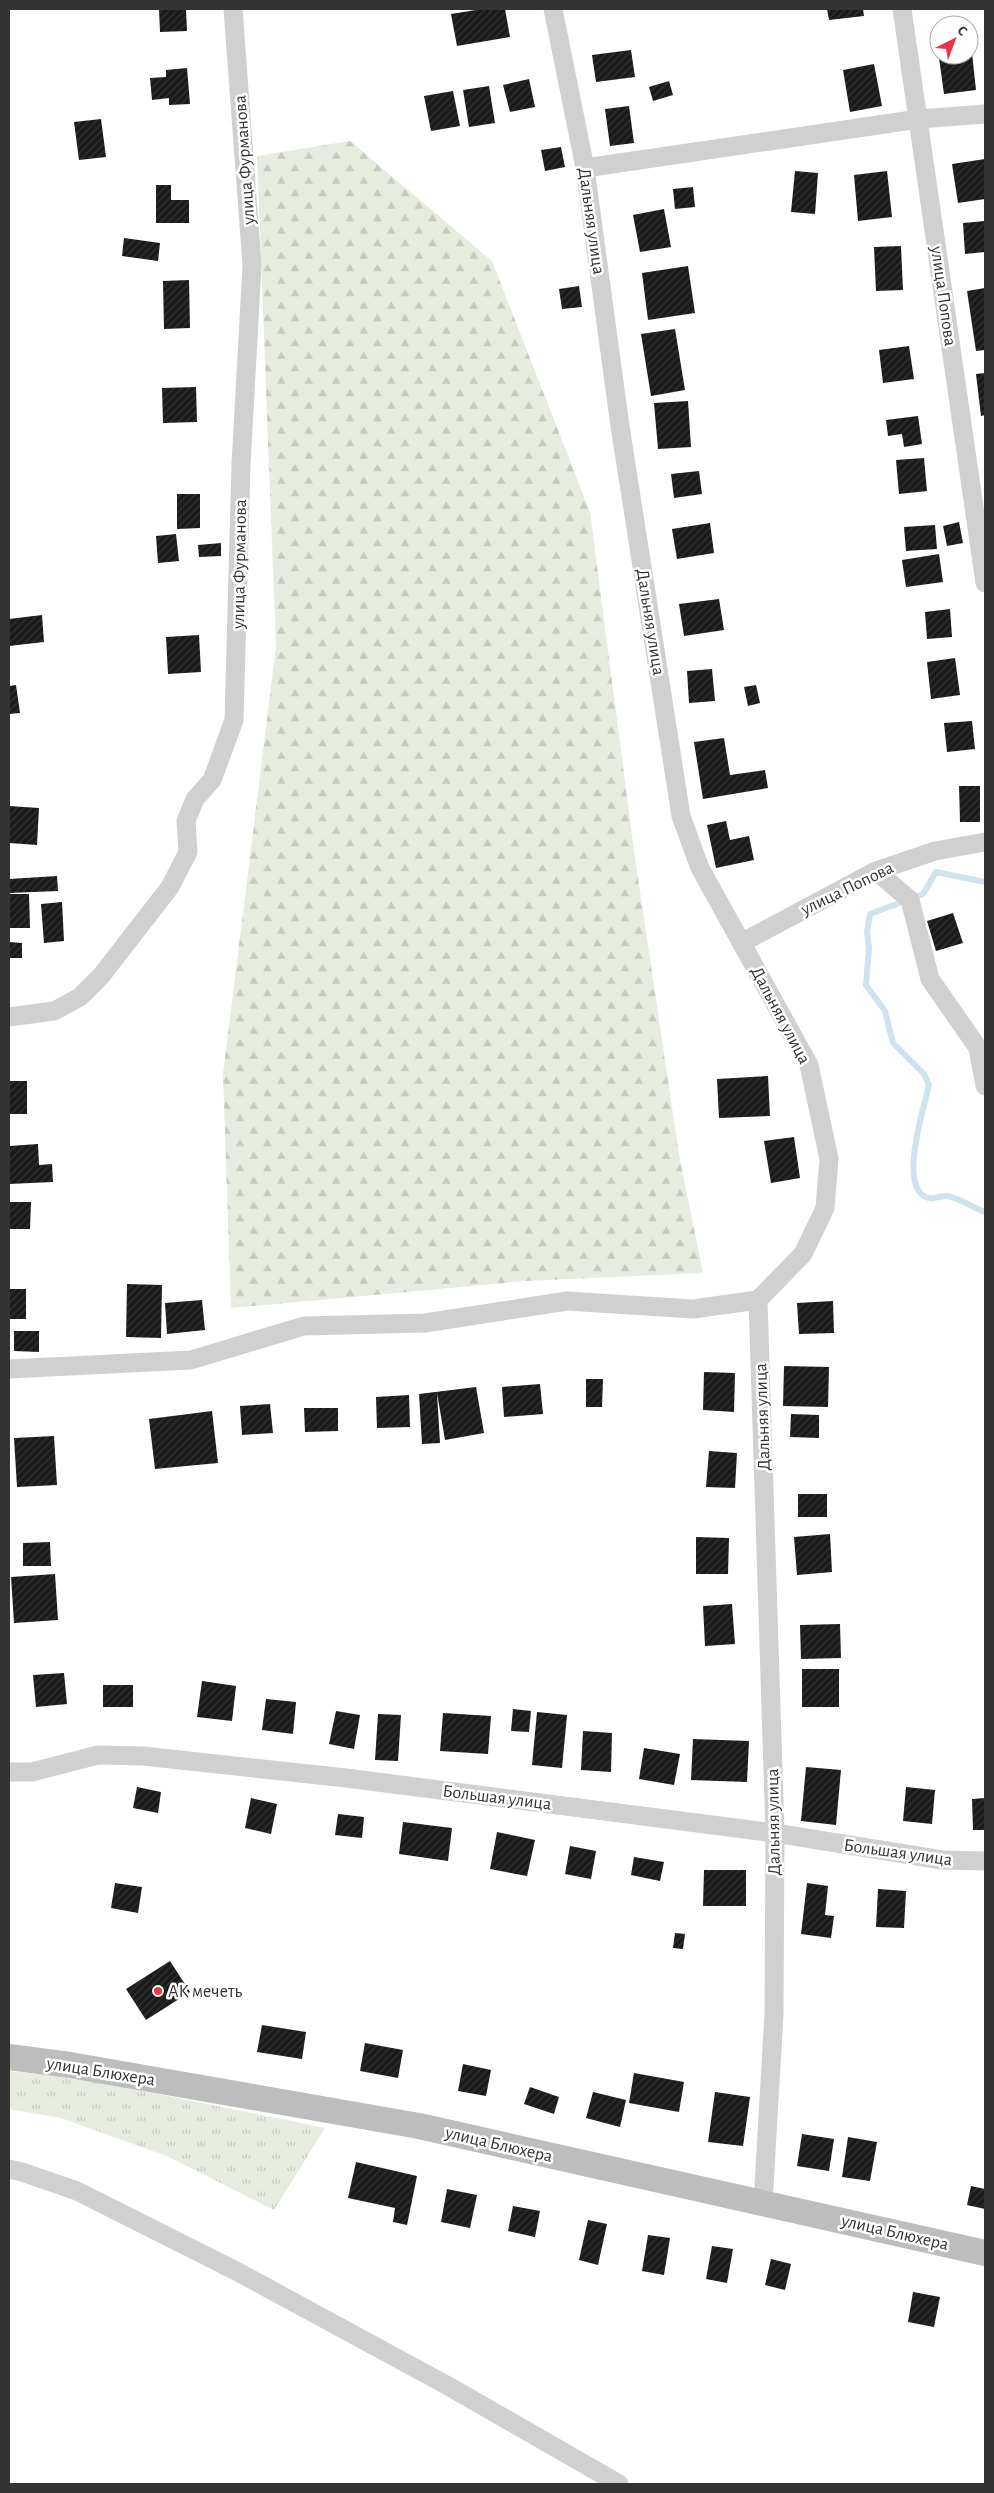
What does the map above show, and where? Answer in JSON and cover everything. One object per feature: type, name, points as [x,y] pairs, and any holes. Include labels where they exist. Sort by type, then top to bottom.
[{"type":"main road","name":"улица Блюхера","points":[[9,2058],[70,2064],[419,2126],[985,2253]]},
{"type":"street","name":"улица Фурманова","points":[[9,1017],[54,1010],[80,997],[101,976],[170,887],[188,852],[186,821],[195,799],[212,780],[234,720],[241,465],[252,265],[233,9]]},
{"type":"street","name":"Дальняя улица","points":[[553,9],[586,168],[620,426],[681,816],[700,868],[743,942],[809,1065],[829,1159],[825,1208],[803,1254],[758,1300],[774,1833],[774,2014],[763,2203]]},
{"type":"street","name":"улица Попова","points":[[902,9],[985,583]]},
{"type":"street","points":[[586,168],[919,119],[985,114]]},
{"type":"street","name":"улица Попова","points":[[743,942],[876,871],[935,851],[985,842]]},
{"type":"street","points":[[876,871],[910,900],[930,979],[978,1048],[985,1086]]},
{"type":"street","points":[[9,1369],[191,1360],[304,1326],[424,1323],[567,1301],[693,1309],[758,1300]]},
{"type":"street","name":"Большая улица","points":[[9,1772],[32,1772],[98,1755],[143,1756],[346,1778],[774,1833],[942,1860],[985,1861]]},
{"type":"street","points":[[9,2169],[77,2192],[238,2272],[450,2387],[619,2484]]},
{"type":"green space","points":[[350,141],[492,261],[590,512],[634,851],[679,1155],[703,1273],[525,1281],[231,1308],[223,1074],[276,647],[257,156]]},
{"type":"green space","points":[[9,2071],[89,2080],[325,2128],[274,2210],[169,2157],[61,2118],[9,2109]]},
{"type":"building","points":[[159,9],[186,9],[187,31],[160,32]]},
{"type":"building","points":[[482,9],[505,9],[510,37],[457,46],[451,14]]},
{"type":"building","points":[[827,9],[863,9],[864,16],[829,20]]},
{"type":"building","points":[[631,50],[635,77],[596,82],[592,55]]},
{"type":"building","points":[[874,64],[882,106],[850,112],[843,70]]},
{"type":"building","points":[[940,65],[973,65],[976,90],[944,94]]},
{"type":"building","points":[[187,68],[190,104],[169,105],[169,98],[152,100],[150,78],[166,77],[166,70]]},
{"type":"building","points":[[529,79],[535,107],[510,112],[503,85]]},
{"type":"building","points":[[669,81],[673,95],[653,101],[649,87]]},
{"type":"building","points":[[489,86],[495,123],[469,127],[463,90]]},
{"type":"building","points":[[453,91],[460,126],[431,131],[424,96]]},
{"type":"building","points":[[629,106],[634,143],[610,146],[605,109]]},
{"type":"building","points":[[101,119],[106,157],[79,160],[74,122]]},
{"type":"building","points":[[561,147],[565,167],[545,171],[541,150]]},
{"type":"building","points":[[985,159],[985,199],[958,203],[952,164]]},
{"type":"building","points":[[795,171],[818,173],[815,214],[791,212]]},
{"type":"building","points":[[887,171],[892,217],[858,221],[854,175]]},
{"type":"building","points":[[156,185],[171,185],[171,200],[189,200],[189,223],[156,223]]},
{"type":"building","points":[[693,187],[695,207],[675,209],[673,189]]},
{"type":"building","points":[[664,209],[671,247],[640,252],[633,215]]},
{"type":"building","points":[[985,221],[985,252],[965,254],[963,223]]},
{"type":"building","points":[[124,238],[160,243],[158,261],[122,256]]},
{"type":"building","points":[[901,246],[903,290],[876,291],[874,247]]},
{"type":"building","points":[[688,266],[695,313],[648,320],[642,273]]},
{"type":"building","points":[[189,280],[190,328],[164,329],[163,281]]},
{"type":"building","points":[[579,286],[582,307],[562,309],[559,289]]},
{"type":"building","points":[[985,288],[985,350],[976,351],[967,291]]},
{"type":"building","points":[[675,329],[685,390],[651,396],[641,334]]},
{"type":"building","points":[[909,346],[914,379],[883,383],[879,350]]},
{"type":"building","points":[[985,373],[985,415],[981,416],[976,374]]},
{"type":"building","points":[[196,387],[197,422],[163,423],[162,388]]},
{"type":"building","points":[[688,401],[691,447],[658,449],[654,403]]},
{"type":"building","points":[[918,416],[922,444],[904,447],[902,434],[888,436],[886,420]]},
{"type":"building","points":[[924,458],[927,491],[899,494],[896,460]]},
{"type":"building","points":[[699,471],[702,494],[674,498],[671,474]]},
{"type":"building","points":[[177,494],[200,494],[200,528],[177,529]]},
{"type":"building","points":[[959,522],[963,543],[947,546],[943,526]]},
{"type":"building","points":[[710,523],[714,553],[677,559],[672,529]]},
{"type":"building","points":[[935,525],[937,549],[906,551],[904,527]]},
{"type":"building","points":[[176,534],[179,561],[158,563],[156,536]]},
{"type":"building","points":[[221,543],[221,556],[199,557],[198,545]]},
{"type":"building","points":[[939,554],[943,582],[906,587],[902,560]]},
{"type":"building","points":[[719,599],[724,630],[684,636],[679,604]]},
{"type":"building","points":[[950,609],[952,637],[927,639],[925,612]]},
{"type":"building","points":[[42,615],[44,642],[9,646],[9,619]]},
{"type":"building","points":[[199,635],[201,672],[168,674],[166,637]]},
{"type":"building","points":[[955,658],[960,695],[931,699],[927,662]]},
{"type":"building","points":[[712,669],[715,701],[689,703],[687,671]]},
{"type":"building","points":[[16,685],[20,713],[9,714],[9,686]]},
{"type":"building","points":[[756,685],[760,703],[748,706],[744,687]]},
{"type":"building","points":[[972,721],[975,749],[947,752],[944,723]]},
{"type":"building","points":[[724,738],[730,775],[765,770],[768,788],[703,799],[694,742]]},
{"type":"building","points":[[959,786],[980,786],[980,822],[960,822]]},
{"type":"building","points":[[9,806],[39,808],[37,845],[9,843]]},
{"type":"building","points":[[726,821],[730,840],[749,836],[754,860],[716,868],[707,825]]},
{"type":"building","points":[[57,876],[58,891],[9,893],[9,879]]},
{"type":"building","points":[[9,894],[29,894],[30,928],[9,928]]},
{"type":"building","points":[[62,902],[64,941],[44,943],[41,904]]},
{"type":"building","points":[[953,913],[963,943],[936,951],[927,921]]},
{"type":"building","points":[[9,942],[22,943],[22,958],[9,958]]},
{"type":"building","points":[[768,1076],[770,1116],[719,1118],[717,1079]]},
{"type":"building","points":[[9,1081],[27,1081],[27,1114],[9,1114]]},
{"type":"building","points":[[794,1137],[800,1178],[771,1183],[764,1141]]},
{"type":"building","points":[[38,1144],[39,1165],[52,1164],[53,1182],[9,1184],[9,1146]]},
{"type":"building","points":[[9,1202],[31,1202],[30,1229],[9,1229]]},
{"type":"building","points":[[127,1284],[162,1285],[161,1338],[126,1337]]},
{"type":"building","points":[[9,1289],[26,1289],[26,1319],[9,1319]]},
{"type":"building","points":[[202,1300],[205,1330],[167,1334],[165,1303]]},
{"type":"building","points":[[833,1301],[834,1333],[799,1334],[797,1303]]},
{"type":"building","points":[[14,1331],[39,1331],[39,1352],[14,1351]]},
{"type":"building","points":[[784,1366],[829,1367],[828,1407],[783,1406]]},
{"type":"building","points":[[704,1372],[735,1373],[734,1412],[703,1410]]},
{"type":"building","points":[[586,1379],[603,1379],[602,1407],[586,1407]]},
{"type":"building","points":[[540,1384],[543,1414],[504,1417],[502,1387]]},
{"type":"building","points":[[476,1387],[484,1433],[445,1440],[437,1393],[440,1443],[422,1444],[419,1394]]},
{"type":"building","points":[[409,1395],[410,1427],[377,1428],[376,1397]]},
{"type":"building","points":[[270,1404],[273,1433],[242,1435],[240,1406]]},
{"type":"building","points":[[304,1408],[338,1408],[338,1431],[305,1432]]},
{"type":"building","points":[[212,1411],[218,1463],[155,1469],[149,1419]]},
{"type":"building","points":[[791,1414],[819,1415],[819,1438],[790,1437]]},
{"type":"building","points":[[54,1436],[57,1485],[17,1487],[14,1438]]},
{"type":"building","points":[[709,1451],[737,1453],[735,1488],[706,1487]]},
{"type":"building","points":[[798,1494],[827,1494],[827,1517],[798,1517]]},
{"type":"building","points":[[830,1534],[832,1572],[797,1575],[794,1537]]},
{"type":"building","points":[[696,1537],[729,1538],[728,1574],[696,1574]]},
{"type":"building","points":[[50,1542],[51,1566],[23,1566],[23,1543]]},
{"type":"building","points":[[55,1574],[58,1620],[14,1623],[11,1577]]},
{"type":"building","points":[[732,1604],[735,1644],[705,1646],[703,1606]]},
{"type":"building","points":[[840,1624],[841,1658],[801,1659],[800,1625]]},
{"type":"building","points":[[802,1669],[839,1669],[839,1707],[802,1707]]},
{"type":"building","points":[[64,1673],[67,1704],[36,1707],[33,1675]]},
{"type":"building","points":[[202,1681],[236,1686],[232,1721],[197,1717]]},
{"type":"building","points":[[103,1685],[133,1685],[133,1707],[103,1707]]},
{"type":"building","points":[[266,1699],[296,1702],[293,1734],[262,1730]]},
{"type":"building","points":[[513,1709],[531,1711],[529,1732],[511,1731]]},
{"type":"building","points":[[336,1711],[360,1715],[354,1749],[329,1744]]},
{"type":"building","points":[[537,1712],[567,1715],[562,1768],[532,1765]]},
{"type":"building","points":[[443,1713],[491,1716],[488,1754],[440,1751]]},
{"type":"building","points":[[378,1714],[401,1715],[398,1761],[375,1760]]},
{"type":"building","points":[[583,1731],[612,1733],[611,1772],[581,1770]]},
{"type":"building","points":[[693,1739],[749,1741],[747,1782],[691,1780]]},
{"type":"building","points":[[644,1748],[680,1754],[674,1785],[639,1779]]},
{"type":"building","points":[[806,1767],[841,1770],[836,1825],[801,1821]]},
{"type":"building","points":[[137,1787],[161,1792],[158,1813],[133,1808]]},
{"type":"building","points":[[906,1787],[935,1790],[932,1824],[903,1821]]},
{"type":"building","points":[[251,1798],[277,1804],[271,1834],[245,1828]]},
{"type":"building","points":[[985,1798],[985,1830],[973,1830],[972,1799]]},
{"type":"building","points":[[338,1814],[364,1817],[362,1838],[335,1835]]},
{"type":"building","points":[[403,1822],[452,1828],[448,1861],[399,1854]]},
{"type":"building","points":[[497,1832],[535,1840],[527,1876],[490,1869]]},
{"type":"building","points":[[570,1846],[596,1851],[591,1879],[565,1874]]},
{"type":"building","points":[[634,1857],[664,1862],[660,1881],[631,1875]]},
{"type":"building","points":[[704,1870],[746,1870],[746,1906],[703,1906]]},
{"type":"building","points":[[115,1883],[142,1887],[138,1913],[111,1908]]},
{"type":"building","points":[[807,1883],[828,1886],[825,1915],[834,1916],[831,1938],[801,1934]]},
{"type":"building","points":[[878,1889],[906,1891],[904,1928],[876,1927]]},
{"type":"building","points":[[675,1933],[685,1934],[683,1949],[673,1948]]},
{"type":"building","name":"АК мечеть","points":[[170,1961],[190,1992],[146,2020],[126,1989]]},
{"type":"building","points":[[262,2025],[306,2032],[302,2059],[257,2052]]},
{"type":"building","points":[[365,2043],[403,2050],[398,2078],[360,2071]]},
{"type":"building","points":[[463,2064],[491,2070],[486,2096],[458,2091]]},
{"type":"building","points":[[634,2073],[684,2082],[679,2112],[629,2103]]},
{"type":"building","points":[[530,2087],[559,2097],[554,2114],[524,2104]]},
{"type":"building","points":[[593,2092],[626,2100],[620,2127],[586,2118]]},
{"type":"building","points":[[715,2092],[750,2097],[743,2146],[708,2142]]},
{"type":"building","points":[[802,2134],[834,2139],[829,2171],[797,2166]]},
{"type":"building","points":[[848,2137],[877,2142],[870,2181],[842,2177]]},
{"type":"building","points":[[356,2162],[417,2176],[407,2225],[393,2222],[395,2208],[348,2198]]},
{"type":"building","points":[[971,2186],[985,2189],[985,2209],[967,2205]]},
{"type":"building","points":[[447,2189],[477,2195],[470,2228],[441,2222]]},
{"type":"building","points":[[513,2206],[540,2211],[535,2237],[508,2231]]},
{"type":"building","points":[[588,2220],[607,2224],[598,2265],[579,2260]]},
{"type":"building","points":[[648,2235],[670,2238],[664,2275],[642,2271]]},
{"type":"building","points":[[712,2246],[733,2249],[727,2283],[706,2279]]},
{"type":"building","points":[[771,2259],[791,2264],[785,2290],[765,2285]]},
{"type":"building","points":[[913,2292],[940,2297],[934,2327],[908,2322]]},
{"type":"waterway","points":[[985,882],[936,872],[923,894],[870,914],[867,932],[869,948],[866,985],[885,1011],[893,1043],[924,1074],[929,1085],[919,1126],[914,1161],[914,1176],[917,1188],[924,1196],[932,1198],[950,1197],[985,1212]]},
{"type":"place","name":"АК мечеть","points":[[158,1991]]}]
